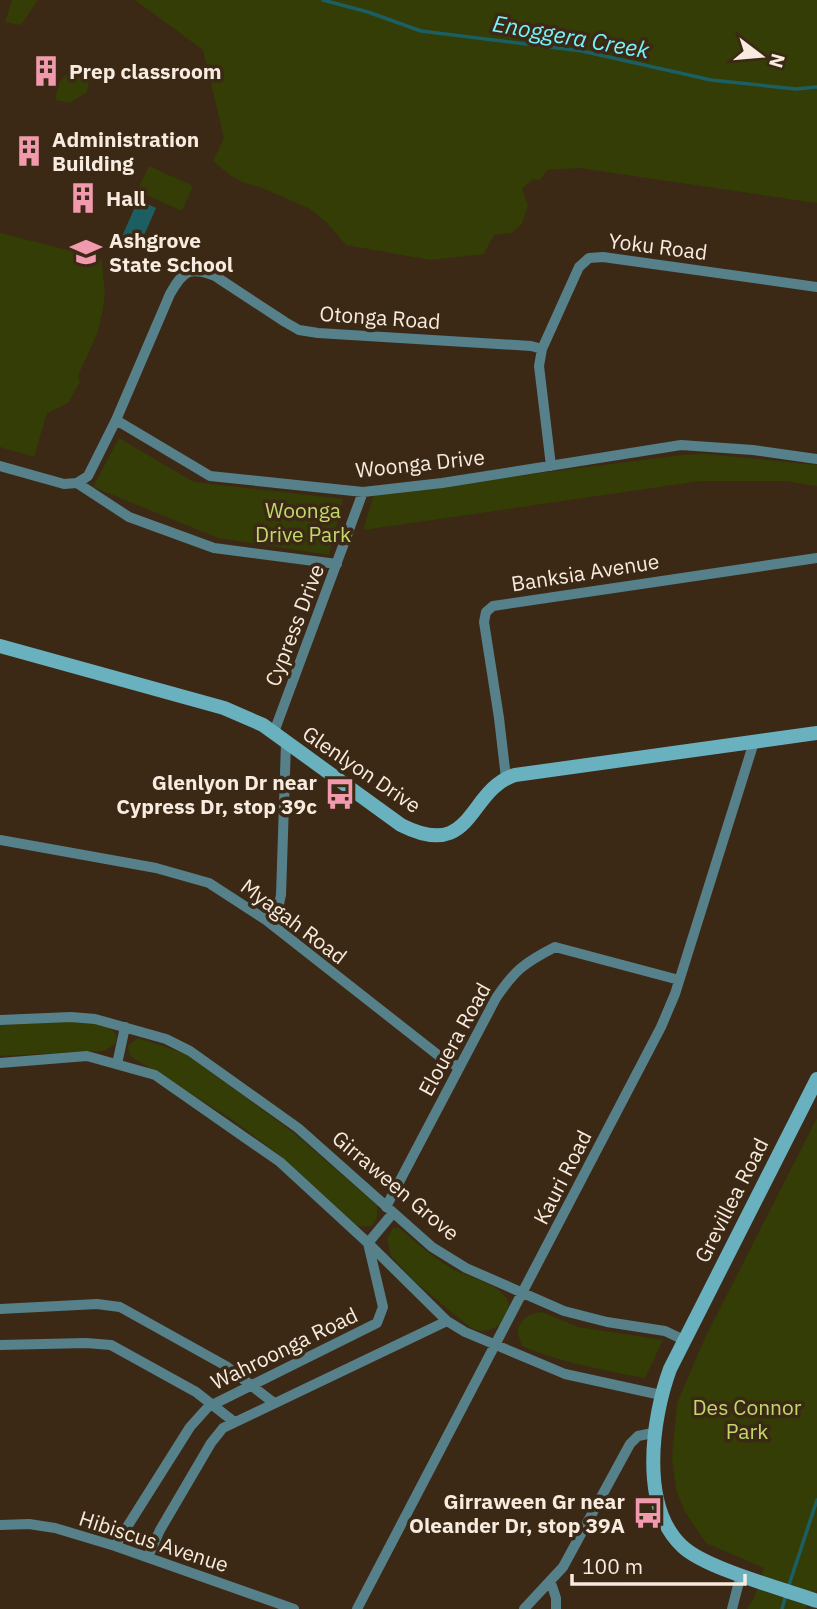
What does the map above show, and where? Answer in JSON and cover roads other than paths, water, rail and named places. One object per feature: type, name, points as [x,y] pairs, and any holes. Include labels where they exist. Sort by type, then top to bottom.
[{"type":"street","name":"Yoku Road","points":[[551,466],[539,366],[542,349],[579,267],[589,258],[603,257],[817,287]]},
{"type":"street","name":"Otonga Road","points":[[116,419],[170,294],[180,277],[190,271],[201,271],[215,276],[299,330],[531,346],[542,349]]},
{"type":"street","points":[[77,484],[88,476],[116,419]]},
{"type":"street","name":"Woonga Drive","points":[[116,419],[210,476],[363,492],[442,483],[681,445],[817,458]]},
{"type":"street","points":[[0,466],[43,480],[77,484],[129,517],[214,548],[337,564]]},
{"type":"street","name":"Cypress Drive","points":[[274,732],[363,492]]},
{"type":"street","name":"Banksia Avenue","points":[[506,778],[484,622],[486,612],[492,606],[817,558]]},
{"type":"street","name":"Glenlyon Drive","points":[[0,646],[224,708],[253,719],[401,825],[429,834],[447,833],[464,825],[491,791],[506,778]]},
{"type":"street","points":[[506,778],[817,733]]},
{"type":"street","points":[[266,920],[279,904],[281,895],[286,743]]},
{"type":"street","name":"Kauri Road","points":[[358,1609],[661,1027],[679,980],[754,743]]},
{"type":"street","name":"Myagah Road","points":[[0,840],[156,868],[209,883],[266,920],[443,1059],[459,1067]]},
{"type":"street","name":"Elouera Road","points":[[368,1243],[389,1210],[496,998],[510,977],[525,962],[555,947],[679,980]]},
{"type":"street","name":"Girraween Grove","points":[[0,1020],[95,1018],[166,1039],[190,1051],[298,1128],[432,1247],[466,1268],[564,1311],[607,1322],[665,1331],[684,1340]]},
{"type":"street","points":[[117,1064],[125,1027]]},
{"type":"street","points":[[0,1063],[87,1056],[155,1075],[280,1163],[368,1243],[447,1321],[465,1332],[565,1374],[661,1395]]},
{"type":"street","name":"Grevillea Road","points":[[684,1340],[817,1079]]},
{"type":"street","name":"Wahroonga Road","points":[[115,1546],[190,1427],[213,1404],[377,1323],[383,1307],[368,1243]]},
{"type":"street","points":[[0,1308],[97,1304],[120,1307],[226,1366],[274,1404]]},
{"type":"street","name":"Wahroonga Road","points":[[148,1557],[160,1530],[211,1443],[223,1428],[447,1321]]},
{"type":"street","points":[[684,1340],[661,1395],[656,1418],[654,1481],[668,1530],[684,1548],[708,1562],[811,1599]]},
{"type":"street","points":[[0,1345],[111,1345],[213,1404],[233,1421]]},
{"type":"street","points":[[524,1609],[551,1583],[569,1558],[630,1444],[638,1436],[657,1432]]},
{"type":"street","name":"Hibiscus Avenue","points":[[0,1525],[42,1526],[115,1546],[293,1609]]},
{"type":"street","points":[[732,1609],[741,1574]]},
{"type":"street","points":[[551,1583],[557,1600],[556,1609]]},
{"type":"water","points":[[138,200],[156,208],[138,249],[120,241]]},
{"type":"waterway","name":"Enoggera Creek","points":[[323,0],[368,12],[421,31],[582,51],[711,80],[796,89],[817,87]]},
{"type":"waterway","name":"Enoggera Creek","points":[[788,1588],[817,1500]]},
{"type":"waterway","name":"Enoggera Creek","points":[[782,1609],[786,1595]]},
{"type":"place","name":"Prep classroom","points":[[46,71]]},
{"type":"place","name":"Administration Building","points":[[29,151]]},
{"type":"place","name":"Hall","points":[[83,198]]},
{"type":"place","name":"Ashgrove State School","points":[[86,252]]},
{"type":"place","name":"Glenlyon Dr near Cypress Dr, stop 39c","points":[[340,794]]},
{"type":"place","name":"Girraween Gr near Oleander Dr, stop 39A","points":[[648,1513]]},
{"type":"park label","name":"Woonga Drive Park","points":[[303,522]]},
{"type":"park label","name":"Des Connor Park","points":[[747,1419]]}]
